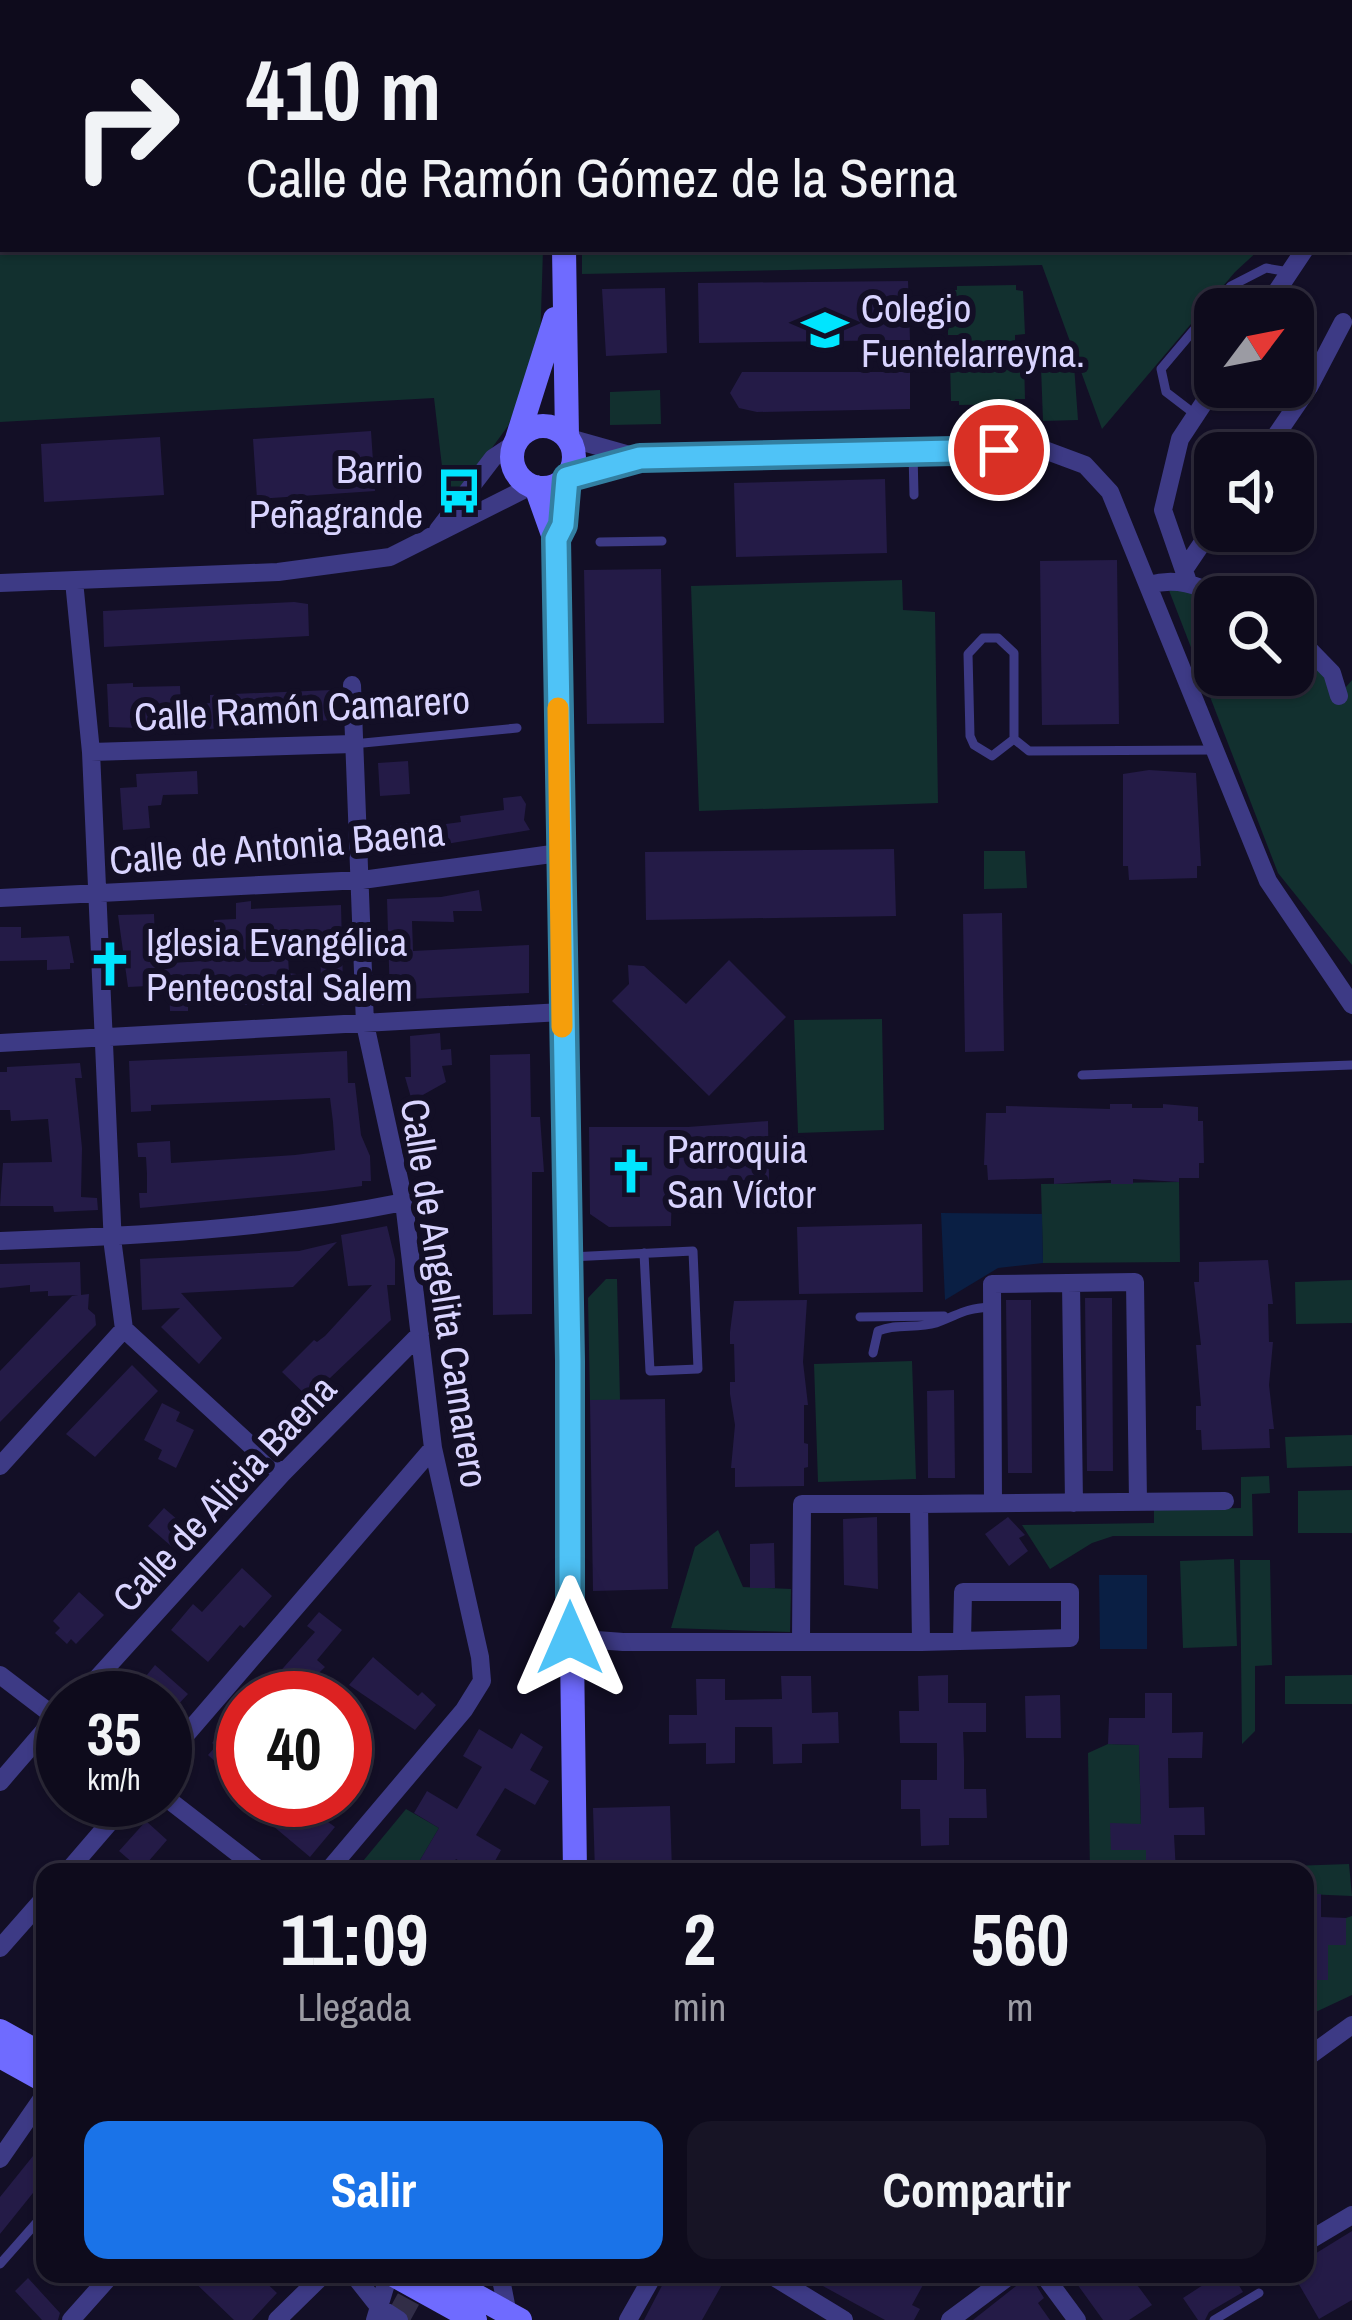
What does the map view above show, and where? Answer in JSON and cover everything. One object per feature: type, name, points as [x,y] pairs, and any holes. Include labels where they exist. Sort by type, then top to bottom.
[{"type":"street","points":[[556,539],[563,525],[575,458],[568,437],[564,252]]},
{"type":"street","points":[[1279,288],[1303,252]]},
{"type":"street","points":[[564,276],[550,344],[524,409],[514,470],[534,487],[556,539],[575,1863]]},
{"type":"street","points":[[1278,432],[1309,387],[1343,322]]},
{"type":"street","points":[[1194,581],[1186,576],[1163,510],[1180,439],[1201,408]]},
{"type":"street","points":[[435,534],[493,458],[526,430],[547,425],[568,437],[640,458]]},
{"type":"street","points":[[0,583],[278,572],[390,557],[534,487],[552,487],[568,477],[640,458],[1042,448],[1085,465],[1110,492],[1268,881],[1352,1004]]},
{"type":"street","points":[[1186,576],[1199,552]]},
{"type":"street","points":[[1149,585],[1186,576]]},
{"type":"street","points":[[74,581],[91,752],[112,1237],[124,1329],[283,1474]]},
{"type":"street","points":[[1314,655],[1333,674],[1339,696]]},
{"type":"street","name":"Calle de Angelita Camarero","points":[[335,1863],[464,1710],[482,1681],[433,1448],[404,1202],[365,1024],[352,685]]},
{"type":"street","name":"Calle Ramón Camarero","points":[[91,752],[353,744]]},
{"type":"street","name":"Calle de Antonia Baena","points":[[0,898],[362,880],[559,853]]},
{"type":"street","points":[[0,1043],[562,1012]]},
{"type":"street","points":[[0,1240],[112,1237],[315,1220],[404,1202]]},
{"type":"street","points":[[1071,1282],[1074,1503]]},
{"type":"street","points":[[993,1503],[992,1285],[1071,1282],[1135,1282],[1138,1502]]},
{"type":"street","points":[[1,1463],[124,1329]]},
{"type":"street","name":"Calle de Alicia Baena","points":[[104,1671],[283,1474],[420,1334]]},
{"type":"street","points":[[192,1728],[433,1448]]},
{"type":"street","points":[[801,1642],[802,1504],[1225,1501]]},
{"type":"street","points":[[920,1504],[921,1642]]},
{"type":"street","points":[[570,1638],[623,1642],[921,1642],[1070,1639],[1070,1592],[963,1592],[962,1641]]},
{"type":"street","points":[[0,1675],[36,1701]]},
{"type":"street","points":[[0,1782],[36,1740]]},
{"type":"street","points":[[192,1818],[250,1863]]},
{"type":"street","points":[[75,1863],[106,1827]]},
{"type":"street","points":[[0,1948],[36,1907]]},
{"type":"street","points":[[1314,2037],[1352,2023]]},
{"type":"street","points":[[1314,2052],[1352,2023]]},
{"type":"street","points":[[0,2031],[36,2051]]},
{"type":"street","points":[[0,2056],[36,2076]]},
{"type":"street","points":[[0,2159],[36,2107]]},
{"type":"street","points":[[1314,2238],[1352,2215]]},
{"type":"street","points":[[71,2320],[104,2283]]},
{"type":"street","points":[[277,2320],[315,2283]]},
{"type":"street","points":[[359,2283],[377,2313],[399,2320]]},
{"type":"street","points":[[377,2313],[388,2283]]},
{"type":"street","points":[[407,2283],[475,2320]]},
{"type":"street","points":[[459,2283],[509,2303]]},
{"type":"street","points":[[628,2320],[649,2283]]},
{"type":"street","points":[[784,2283],[844,2320]]},
{"type":"street","points":[[950,2320],[1000,2283]]},
{"type":"street","points":[[1050,2283],[1077,2320]]},
{"type":"lane","points":[[1196,416],[1166,392],[1161,369],[1231,286],[1266,268],[1289,272]]},
{"type":"lane","points":[[914,452],[914,495]]},
{"type":"lane","points":[[600,542],[662,541]]},
{"type":"lane","points":[[983,638],[998,638],[1013,653],[1014,739],[992,756],[974,746],[970,736],[968,654],[983,638]]},
{"type":"lane","name":"Calle Ramón Camarero","points":[[353,744],[517,728]]},
{"type":"lane","points":[[1014,739],[1029,751],[1216,750]]},
{"type":"lane","points":[[1082,1075],[1352,1065]]},
{"type":"lane","points":[[567,1257],[644,1253],[693,1251],[698,1369],[650,1371],[644,1253]]},
{"type":"lane","points":[[873,1353],[878,1331],[890,1326],[935,1323],[959,1310],[991,1307]]},
{"type":"lane","points":[[860,1317],[949,1316]]},
{"type":"lane","points":[[0,2264],[36,2222]]},
{"type":"lane","points":[[1214,2320],[1259,2293]]},
{"type":"lane","points":[[1233,2309],[1239,2320]]},
{"type":"green space","points":[[0,252],[543,252],[540,347],[508,426],[447,509],[434,398],[0,422]]},
{"type":"green space","points":[[582,252],[1257,252],[1221,288],[1194,288],[1194,320],[1102,429],[1042,265],[582,274]]},
{"type":"green space","points":[[1016,285],[1016,290],[1023,291],[1025,334],[1015,335],[1015,358],[1024,359],[1025,399],[1015,399],[1014,404],[959,405],[951,401],[950,361],[958,360],[958,335],[948,335],[948,290]]},
{"type":"green space","points":[[1074,365],[1078,420],[1043,421],[1041,367]]},
{"type":"green space","points":[[660,390],[661,424],[610,425],[610,392]]},
{"type":"green space","points":[[902,580],[903,610],[935,612],[938,803],[699,811],[691,586]]},
{"type":"green space","points":[[1165,580],[1194,590],[1194,655]]},
{"type":"green space","points":[[1314,660],[1340,694],[1352,680],[1352,965],[1278,873],[1210,696],[1314,696]]},
{"type":"green space","points":[[984,851],[1025,851],[1027,888],[984,889]]},
{"type":"green space","points":[[882,1019],[884,1130],[798,1133],[794,1020]]},
{"type":"green space","points":[[1179,1182],[1180,1262],[1043,1263],[1041,1184]]},
{"type":"green space","points":[[606,1279],[617,1279],[620,1400],[590,1400],[588,1298]]},
{"type":"green space","points":[[1352,1280],[1352,1323],[1296,1324],[1295,1282]]},
{"type":"green space","points":[[912,1361],[916,1479],[818,1482],[814,1364]]},
{"type":"green space","points":[[1352,1435],[1352,1466],[1287,1468],[1285,1437]]},
{"type":"green space","points":[[1269,1476],[1270,1493],[1252,1494],[1253,1536],[1113,1536],[1050,1569],[1022,1525],[1154,1523],[1154,1510],[1241,1508],[1241,1477]]},
{"type":"green space","points":[[1352,1490],[1352,1533],[1298,1533],[1298,1491]]},
{"type":"green space","points":[[718,1530],[743,1587],[791,1589],[790,1632],[671,1628],[695,1547]]},
{"type":"green space","points":[[1234,1559],[1237,1646],[1183,1648],[1180,1561]]},
{"type":"green space","points":[[1240,1560],[1270,1560],[1272,1665],[1255,1666],[1255,1731],[1242,1744]]},
{"type":"green space","points":[[1352,1675],[1352,1704],[1285,1704],[1285,1676]]},
{"type":"green space","points":[[1108,1744],[1139,1745],[1141,1824],[1111,1849],[1146,1850],[1146,1863],[1090,1863],[1088,1753]]},
{"type":"green space","points":[[406,1809],[439,1828],[418,1863],[361,1863]]},
{"type":"green space","points":[[1349,1864],[1352,1896],[1314,1894],[1314,1865]]},
{"type":"green space","points":[[1352,1916],[1352,1995],[1314,2013],[1314,1951],[1346,1945],[1346,1918]]},
{"type":"water","points":[[941,1213],[1042,1214],[1043,1263],[998,1268],[945,1300]]},
{"type":"water","points":[[1099,1575],[1147,1575],[1147,1649],[1100,1649]]},
{"type":"building","points":[[908,281],[910,340],[699,343],[698,283]]},
{"type":"building","points":[[665,288],[667,353],[606,356],[602,289]]},
{"type":"building","points":[[742,372],[910,372],[910,409],[757,412],[739,408],[730,393]]},
{"type":"building","points":[[371,431],[375,491],[257,499],[253,439]]},
{"type":"building","points":[[160,437],[164,495],[44,502],[41,444]]},
{"type":"building","points":[[885,479],[887,553],[736,557],[734,483]]},
{"type":"building","points":[[1117,560],[1119,724],[1042,725],[1040,561]]},
{"type":"building","points":[[661,569],[664,723],[587,724],[584,570]]},
{"type":"building","points":[[308,604],[309,636],[104,647],[103,611]]},
{"type":"building","points":[[133,683],[133,687],[180,686],[181,706],[210,703],[210,695],[331,690],[332,720],[195,730],[109,727],[107,684]]},
{"type":"building","points":[[408,761],[410,794],[380,796],[378,763]]},
{"type":"building","points":[[1149,770],[1196,773],[1201,866],[1197,866],[1197,878],[1129,880],[1128,866],[1123,866],[1123,774]]},
{"type":"building","points":[[197,771],[198,794],[163,795],[161,805],[148,806],[150,828],[123,830],[120,788],[137,787],[136,774]]},
{"type":"building","points":[[521,796],[530,830],[381,855],[376,828],[461,822],[460,816],[504,810],[503,798]]},
{"type":"building","points":[[894,849],[896,916],[646,920],[645,852]]},
{"type":"building","points":[[479,890],[482,911],[453,911],[454,922],[412,921],[413,951],[529,945],[529,993],[390,1000],[387,899]]},
{"type":"building","points":[[251,901],[251,909],[341,905],[343,985],[321,985],[320,937],[287,939],[289,973],[311,976],[313,1005],[237,1005],[237,1000],[231,1001],[230,989],[188,991],[188,1011],[170,1011],[169,985],[128,987],[118,915],[154,914],[156,964],[203,961],[202,940],[215,939],[214,920],[236,919],[236,903]]},
{"type":"building","points":[[1002,913],[1004,1051],[965,1052],[963,914]]},
{"type":"building","points":[[0,927],[21,927],[21,938],[69,936],[74,963],[70,969],[47,970],[47,960],[0,961]]},
{"type":"building","points":[[729,960],[786,1017],[709,1096],[612,1001],[629,984],[628,965],[644,966],[686,1004]]},
{"type":"building","points":[[440,1033],[441,1050],[451,1049],[452,1065],[442,1066],[446,1082],[412,1101],[405,1077],[411,1077],[410,1036]]},
{"type":"building","points":[[347,1051],[348,1083],[355,1083],[371,1181],[324,1191],[140,1208],[139,1193],[147,1193],[147,1174],[146,1157],[138,1157],[137,1143],[170,1141],[171,1163],[295,1155],[335,1150],[333,1122],[330,1098],[151,1105],[151,1111],[131,1112],[129,1061]]},
{"type":"building","points":[[530,1054],[531,1117],[540,1117],[544,1172],[532,1172],[532,1314],[493,1315],[490,1055]]},
{"type":"building","points":[[80,1063],[82,1078],[75,1078],[81,1197],[97,1198],[98,1210],[54,1212],[53,1206],[0,1206],[3,1163],[52,1162],[48,1119],[11,1121],[10,1110],[0,1110],[0,1072],[7,1072],[7,1067]]},
{"type":"building","points":[[1110,1104],[1198,1107],[1204,1163],[1199,1163],[1199,1178],[1179,1178],[1179,1182],[1133,1179],[1133,1184],[1111,1184],[1111,1180],[1054,1184],[1054,1178],[988,1180],[986,1113],[1006,1113],[1006,1106],[1110,1109]]},
{"type":"building","points":[[768,1121],[769,1180],[672,1181],[671,1226],[609,1227],[590,1214],[589,1127]]},
{"type":"building","points":[[922,1224],[923,1292],[799,1294],[797,1227]]},
{"type":"building","points":[[387,1226],[395,1259],[395,1285],[387,1285],[391,1320],[309,1398],[282,1372],[314,1340],[325,1336],[372,1285],[348,1286],[341,1235]]},
{"type":"building","points":[[337,1242],[293,1287],[181,1293],[222,1338],[199,1364],[161,1327],[180,1308],[142,1310],[140,1259],[299,1251]]},
{"type":"building","points":[[1268,1260],[1273,1304],[1268,1304],[1269,1342],[1273,1342],[1270,1448],[1202,1450],[1201,1430],[1196,1430],[1196,1406],[1201,1406],[1196,1345],[1201,1345],[1194,1282],[1199,1282],[1199,1262]]},
{"type":"building","points":[[80,1262],[81,1295],[48,1296],[48,1291],[30,1292],[30,1285],[0,1288],[0,1264]]},
{"type":"building","points":[[89,1294],[88,1309],[96,1325],[0,1422],[0,1371],[72,1296]]},
{"type":"building","points":[[1085,1298],[1112,1298],[1113,1471],[1087,1471]]},
{"type":"building","points":[[807,1300],[803,1362],[808,1467],[804,1468],[804,1486],[735,1487],[730,1394],[730,1382],[735,1382],[734,1344],[730,1344],[734,1301]]},
{"type":"building","points":[[1006,1300],[1031,1300],[1032,1473],[1008,1473]]},
{"type":"building","points":[[132,1365],[158,1391],[95,1457],[66,1434]]},
{"type":"building","points":[[954,1390],[955,1478],[928,1478],[927,1391]]},
{"type":"building","points":[[665,1399],[668,1589],[593,1591],[590,1400]]},
{"type":"building","points":[[162,1403],[180,1412],[176,1421],[194,1430],[176,1468],[158,1459],[162,1450],[144,1440]]},
{"type":"building","points":[[164,1508],[194,1534],[178,1552],[148,1526]]},
{"type":"building","points":[[877,1517],[878,1589],[844,1585],[843,1519]]},
{"type":"building","points":[[1008,1517],[1025,1535],[1019,1538],[1028,1551],[1009,1566],[985,1534]]},
{"type":"building","points":[[774,1543],[775,1588],[750,1588],[750,1544]]},
{"type":"building","points":[[242,1568],[272,1596],[208,1662],[171,1630],[193,1604],[202,1612]]},
{"type":"building","points":[[79,1592],[104,1615],[76,1644],[71,1639],[67,1644],[55,1633],[60,1628],[53,1621]]},
{"type":"building","points":[[319,1612],[342,1630],[317,1660],[325,1667],[321,1671],[280,1671],[315,1632],[307,1626]]},
{"type":"building","points":[[373,1657],[418,1696],[422,1692],[436,1705],[415,1730],[372,1701],[372,1671],[361,1671]]},
{"type":"building","points":[[948,1675],[948,1703],[986,1703],[986,1732],[963,1732],[964,1789],[986,1789],[987,1818],[949,1818],[949,1845],[921,1846],[920,1809],[901,1809],[901,1780],[937,1780],[937,1743],[900,1743],[899,1711],[919,1711],[918,1676]]},
{"type":"building","points":[[781,1676],[811,1676],[812,1713],[838,1712],[839,1743],[802,1744],[802,1763],[773,1764],[772,1727],[735,1727],[735,1763],[706,1764],[706,1743],[669,1744],[669,1715],[697,1715],[696,1679],[725,1679],[725,1700],[782,1699]]},
{"type":"building","points":[[1145,1693],[1172,1693],[1172,1733],[1203,1732],[1202,1758],[1168,1758],[1169,1808],[1204,1807],[1205,1835],[1174,1835],[1176,1863],[1146,1863],[1146,1850],[1111,1850],[1110,1823],[1141,1824],[1139,1745],[1108,1744],[1109,1718],[1145,1718]]},
{"type":"building","points":[[1060,1695],[1061,1738],[1026,1738],[1025,1696]]},
{"type":"building","points":[[479,1729],[512,1749],[521,1733],[543,1747],[530,1770],[549,1781],[535,1805],[505,1788],[476,1835],[501,1850],[494,1863],[456,1859],[454,1863],[418,1863],[439,1828],[414,1813],[427,1791],[457,1809],[482,1767],[463,1756]]},
{"type":"building","points":[[670,1806],[672,1863],[595,1863],[593,1808]]},
{"type":"building","points":[[141,1827],[153,1827],[167,1840],[147,1863],[133,1863],[119,1851]]},
{"type":"building","points":[[274,1827],[335,1827],[310,1857]]},
{"type":"building","points":[[1314,1894],[1321,1894],[1321,1917],[1346,1918],[1346,1945],[1328,1945],[1328,1980],[1314,1980]]},
{"type":"building","points":[[33,2156],[36,2158],[36,2189],[0,2234],[0,2197]]},
{"type":"building","points":[[1352,2231],[1352,2300],[1319,2319],[1298,2283],[1314,2283],[1314,2254]]},
{"type":"building","points":[[28,2278],[60,2313],[58,2320],[42,2320],[15,2291]]},
{"type":"building","points":[[195,2283],[266,2283],[277,2293],[252,2320],[234,2320]]},
{"type":"building","points":[[663,2283],[723,2283],[702,2320],[644,2320]]},
{"type":"building","points":[[817,2283],[924,2283],[912,2305],[920,2309],[914,2320],[885,2320]]},
{"type":"building","points":[[1020,2283],[1035,2283],[1044,2298],[1038,2303],[1050,2320],[973,2320]]},
{"type":"building","points":[[1076,2283],[1136,2283],[1152,2305],[1129,2320],[1103,2320]]},
{"type":"building","points":[[1206,2283],[1238,2283],[1243,2292],[1209,2312],[1205,2320],[1198,2320],[1183,2298]]},
{"type":"tunnel","points":[[397,2320],[417,2283]]},
{"type":"slow traffic","points":[[558,708],[562,1027]]},
{"type":"place","name":"Colegio Fuentelarreyna.","points":[[825,330]]},
{"type":"place","name":"Barrio Peñagrande","points":[[459,491]]},
{"type":"place","name":"Iglesia Evangélica Pentecostal Salem","points":[[110,964]]},
{"type":"place","name":"Parroquia San Víctor","points":[[631,1171]]},
{"type":"route","points":[[570,1638],[556,539],[563,525],[567,478],[640,458],[999,450]]}]
